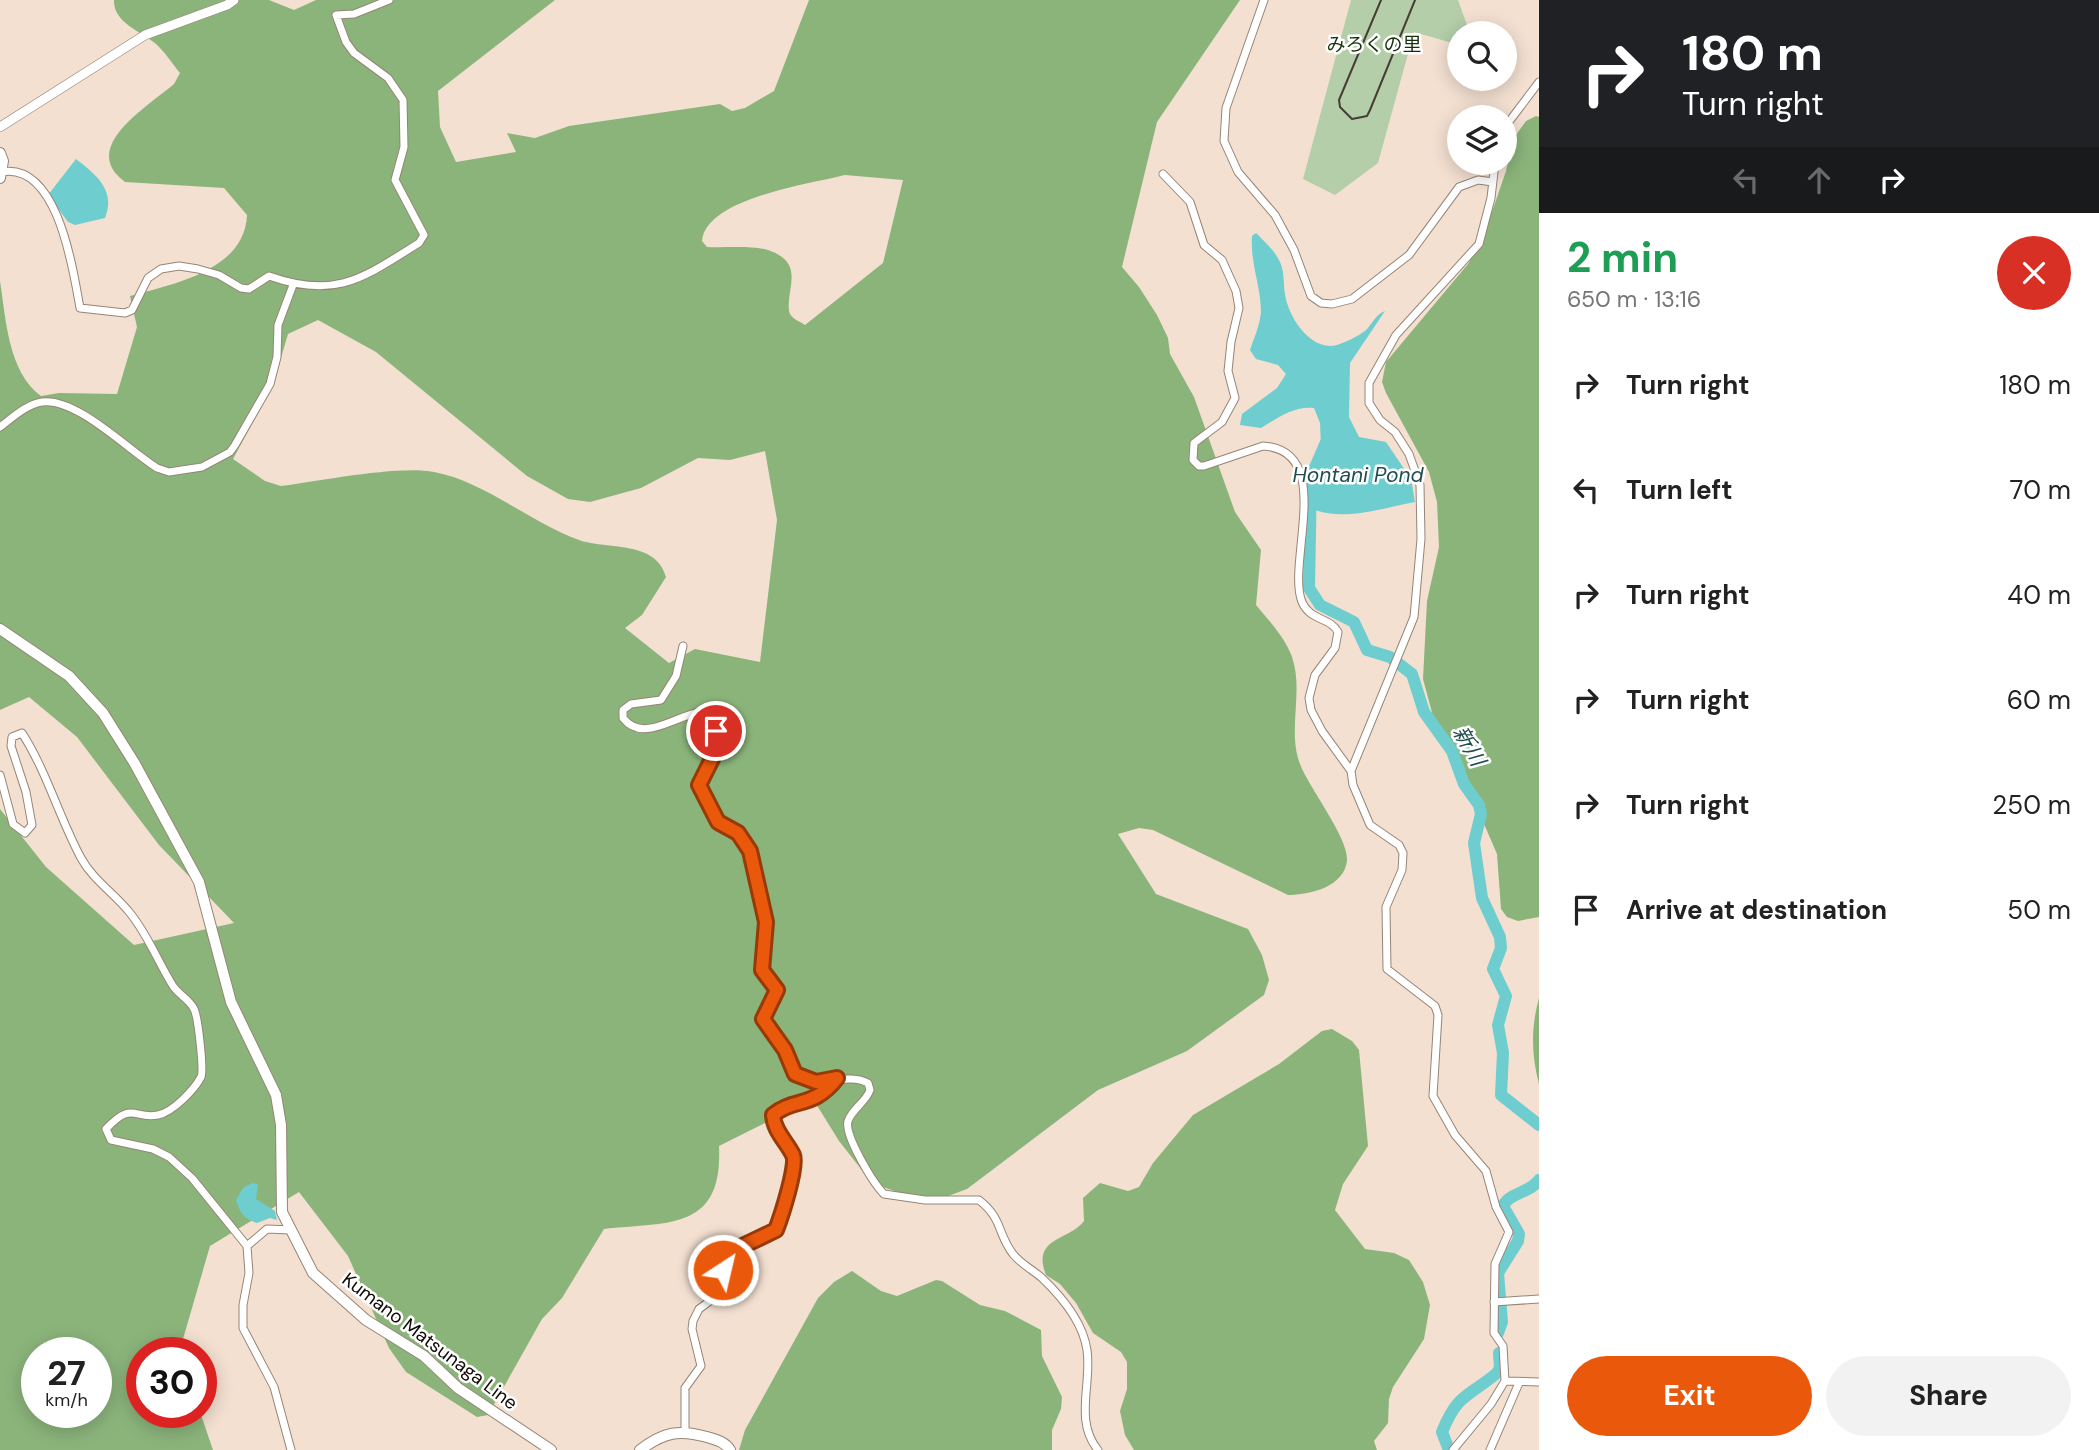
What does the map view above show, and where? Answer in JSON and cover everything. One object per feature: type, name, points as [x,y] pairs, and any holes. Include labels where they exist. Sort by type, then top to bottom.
[{"type":"main road","points":[[0,153],[1,175]]},
{"type":"main road","name":"Kumano Matsunaga Line","points":[[0,629],[69,676],[103,713],[135,764],[199,882],[231,1002],[275,1095],[281,1125],[282,1212],[313,1273],[366,1320],[424,1356],[458,1388],[551,1450]]},
{"type":"main road","points":[[640,1450],[671,1432],[685,1431],[720,1441],[730,1450]]},
{"type":"street","points":[[0,127],[145,35],[234,0]]},
{"type":"street","points":[[1,175],[10,170],[41,186],[57,215],[68,246],[80,308],[125,313],[132,310],[148,278],[161,269],[179,266],[212,272],[241,288],[249,289],[269,276],[293,285],[327,285],[372,274],[419,243],[424,235],[395,180],[404,147],[403,100],[388,78],[354,53],[346,42],[337,15],[354,13],[389,0]]},
{"type":"street","points":[[1264,0],[1226,108],[1224,141],[1228,156],[1238,172],[1275,215],[1294,250],[1311,296],[1321,303],[1332,304],[1352,299],[1409,255],[1459,187],[1478,180],[1493,182]]},
{"type":"street","points":[[1517,111],[1539,82]]},
{"type":"street","points":[[1163,174],[1190,202],[1205,245],[1230,272],[1239,308],[1228,371],[1235,398],[1222,422],[1194,443],[1193,460],[1199,466],[1204,466],[1270,446],[1279,448],[1297,467],[1303,488],[1299,584],[1302,602],[1312,617],[1331,624],[1338,632],[1335,648],[1315,675],[1309,698],[1311,710],[1338,755],[1352,771]]},
{"type":"street","points":[[1453,1450],[1505,1381],[1503,1346],[1494,1333],[1499,1302],[1495,1264],[1507,1239],[1507,1224],[1496,1207],[1486,1171],[1455,1135],[1433,1096],[1438,1014],[1435,1006],[1387,969],[1386,907],[1402,870],[1403,853],[1399,845],[1370,825],[1353,785],[1352,771],[1414,617],[1418,583],[1420,485],[1409,454],[1395,432],[1380,420],[1369,403],[1369,383],[1374,369],[1403,326],[1453,276],[1479,244],[1485,231],[1494,175]]},
{"type":"street","points":[[0,427],[33,404],[56,402],[89,418],[158,468],[169,472],[202,467],[230,452],[270,384],[278,325],[293,285]]},
{"type":"street","points":[[683,646],[676,676],[661,700],[631,704],[623,710],[623,718],[632,727],[643,729],[701,712],[716,731],[717,749],[699,785],[718,822],[738,833],[750,851],[766,922],[762,970],[777,990],[763,1019],[785,1050],[795,1074],[816,1082],[858,1078],[868,1083],[868,1096],[849,1119],[848,1127],[866,1171],[884,1194],[925,1200],[979,1200],[998,1220],[1005,1241],[1014,1256],[1042,1278],[1064,1302],[1082,1329],[1087,1350],[1084,1418],[1088,1433],[1098,1450]]},
{"type":"street","points":[[0,775],[13,824],[25,833],[32,825],[31,810],[11,746],[12,737],[22,733],[37,755],[82,860],[95,878],[132,914],[169,980],[196,1012],[203,1055],[200,1079],[174,1107],[155,1116],[134,1111],[125,1114],[106,1129],[107,1135],[111,1140],[153,1149],[169,1157],[192,1178],[247,1247],[249,1272],[243,1305],[243,1328],[274,1387],[290,1450]]},
{"type":"street","points":[[685,1431],[685,1388],[701,1366],[692,1329],[693,1321],[699,1310],[714,1298],[732,1251],[776,1230],[785,1195],[795,1174],[794,1156],[777,1129],[773,1115],[813,1100],[827,1091],[837,1078]]},
{"type":"street","points":[[247,1247],[267,1229],[290,1230]]},
{"type":"street","points":[[1499,1302],[1539,1299]]},
{"type":"street","points":[[1505,1381],[1539,1382]]},
{"type":"street","points":[[1490,1450],[1519,1383]]},
{"type":"green space","points":[[114,0],[269,0],[294,10],[316,0],[555,0],[438,91],[440,127],[456,162],[516,152],[507,133],[535,138],[569,126],[720,104],[732,111],[745,108],[774,91],[809,0],[1240,0],[1157,122],[1122,267],[1157,315],[1168,338],[1170,354],[1194,397],[1235,512],[1261,550],[1256,605],[1281,636],[1292,657],[1296,683],[1296,751],[1305,774],[1335,826],[1346,850],[1347,860],[1340,877],[1325,888],[1288,895],[1153,830],[1139,828],[1118,834],[1156,894],[1248,929],[1262,955],[1269,980],[1264,995],[1187,1051],[1098,1090],[967,1189],[940,1199],[897,1192],[872,1183],[839,1141],[813,1099],[719,1146],[718,1174],[712,1194],[702,1208],[687,1217],[670,1222],[604,1229],[562,1298],[542,1319],[488,1415],[477,1417],[406,1372],[389,1348],[348,1256],[299,1192],[210,1246],[184,1337],[126,1337],[126,1428],[205,1428],[213,1450],[0,1450],[0,809],[46,867],[134,945],[234,923],[159,845],[77,737],[29,697],[0,710],[0,281],[10,344],[30,386],[41,396],[59,393],[117,394],[137,327],[130,296],[186,280],[221,262],[234,249],[243,234],[247,215],[224,188],[125,182],[113,169],[109,156],[113,142],[122,129],[174,84],[180,73],[158,46],[128,25],[118,14]],"holes":[[[845,175],[903,180],[883,263],[805,325],[790,313],[791,269],[780,255],[754,248],[707,247],[702,241],[708,226],[721,214],[762,195],[785,188]],[[318,320],[376,352],[527,476],[568,499],[590,502],[641,488],[698,458],[730,460],[765,451],[777,520],[760,662],[695,649],[669,663],[625,628],[642,615],[666,577],[661,565],[652,557],[630,548],[591,543],[561,533],[489,493],[453,477],[419,470],[359,474],[281,486],[265,481],[233,459],[273,385],[288,334]]]},
{"type":"green space","name":"みろくの里","points":[[1351,0],[1458,0],[1466,21],[1447,21],[1447,42],[1414,32],[1378,163],[1335,195],[1303,179]]},
{"type":"green space","points":[[1539,117],[1539,917],[1518,921],[1507,917],[1501,909],[1497,854],[1462,773],[1440,742],[1423,679],[1427,601],[1439,547],[1437,502],[1429,472],[1382,382],[1386,362],[1468,264],[1484,235],[1505,175],[1517,175],[1517,133],[1526,121]]},
{"type":"green space","points":[[1539,998],[1539,1084],[1533,1041]]},
{"type":"green space","points":[[1332,1029],[1352,1041],[1359,1050],[1368,1146],[1343,1184],[1335,1210],[1365,1249],[1394,1253],[1409,1260],[1423,1282],[1430,1305],[1424,1339],[1393,1387],[1389,1399],[1388,1423],[1374,1441],[1377,1450],[1134,1450],[1125,1435],[1120,1411],[1127,1389],[1127,1362],[1121,1352],[1093,1333],[1076,1303],[1060,1284],[1046,1275],[1043,1263],[1047,1246],[1084,1221],[1083,1198],[1100,1183],[1128,1191],[1139,1187],[1153,1163],[1193,1115],[1279,1064],[1322,1031]]},
{"type":"green space","points":[[852,1271],[881,1291],[897,1296],[936,1280],[942,1281],[980,1305],[1005,1311],[1041,1330],[1042,1356],[1062,1397],[1061,1409],[1052,1430],[1052,1450],[739,1450],[745,1430],[818,1298],[834,1282]]},
{"type":"water","points":[[76,159],[103,184],[108,208],[105,218],[75,225],[68,222],[48,195]]},
{"type":"water","name":"Hontani Pond","points":[[1256,233],[1273,250],[1280,262],[1287,303],[1296,322],[1302,331],[1318,343],[1337,345],[1352,339],[1366,330],[1377,316],[1385,311],[1350,363],[1349,417],[1359,437],[1386,442],[1411,479],[1415,502],[1352,514],[1315,510],[1312,489],[1322,468],[1320,423],[1314,408],[1292,411],[1261,428],[1240,425],[1242,414],[1277,388],[1286,374],[1278,365],[1256,359],[1250,350],[1261,312],[1252,246],[1252,236]]},
{"type":"water","points":[[252,1183],[258,1184],[256,1199],[275,1211],[277,1220],[270,1218],[257,1223],[241,1212],[236,1200],[243,1188]]},
{"type":"waterway","name":"新川","points":[[1327,440],[1311,477],[1309,588],[1320,605],[1354,622],[1367,650],[1390,657],[1412,674],[1424,712],[1452,751],[1464,784],[1479,805],[1481,814],[1474,843],[1482,898],[1500,937],[1501,948],[1493,969],[1506,996],[1498,1025],[1503,1053],[1501,1095],[1539,1125]]},
{"type":"waterway","name":"新川","points":[[1498,1333],[1502,1322],[1498,1273],[1518,1241],[1519,1234],[1503,1206],[1510,1198],[1531,1188],[1539,1180]]},
{"type":"waterway","name":"新川","points":[[1449,1450],[1442,1432],[1448,1419],[1464,1397],[1497,1373],[1500,1368],[1499,1353]]},
{"type":"railway","points":[[1381,0],[1339,100],[1340,107],[1352,119],[1367,116],[1415,0]]},
{"type":"route","points":[[716,731],[717,749],[699,785],[710,812],[718,822],[744,838],[750,851],[766,922],[762,970],[777,990],[763,1019],[766,1027],[785,1050],[795,1074],[802,1079],[816,1082],[837,1078],[827,1091],[813,1100],[773,1115],[777,1129],[794,1156],[795,1174],[785,1195],[776,1230],[741,1243],[732,1251],[723,1270]]}]
